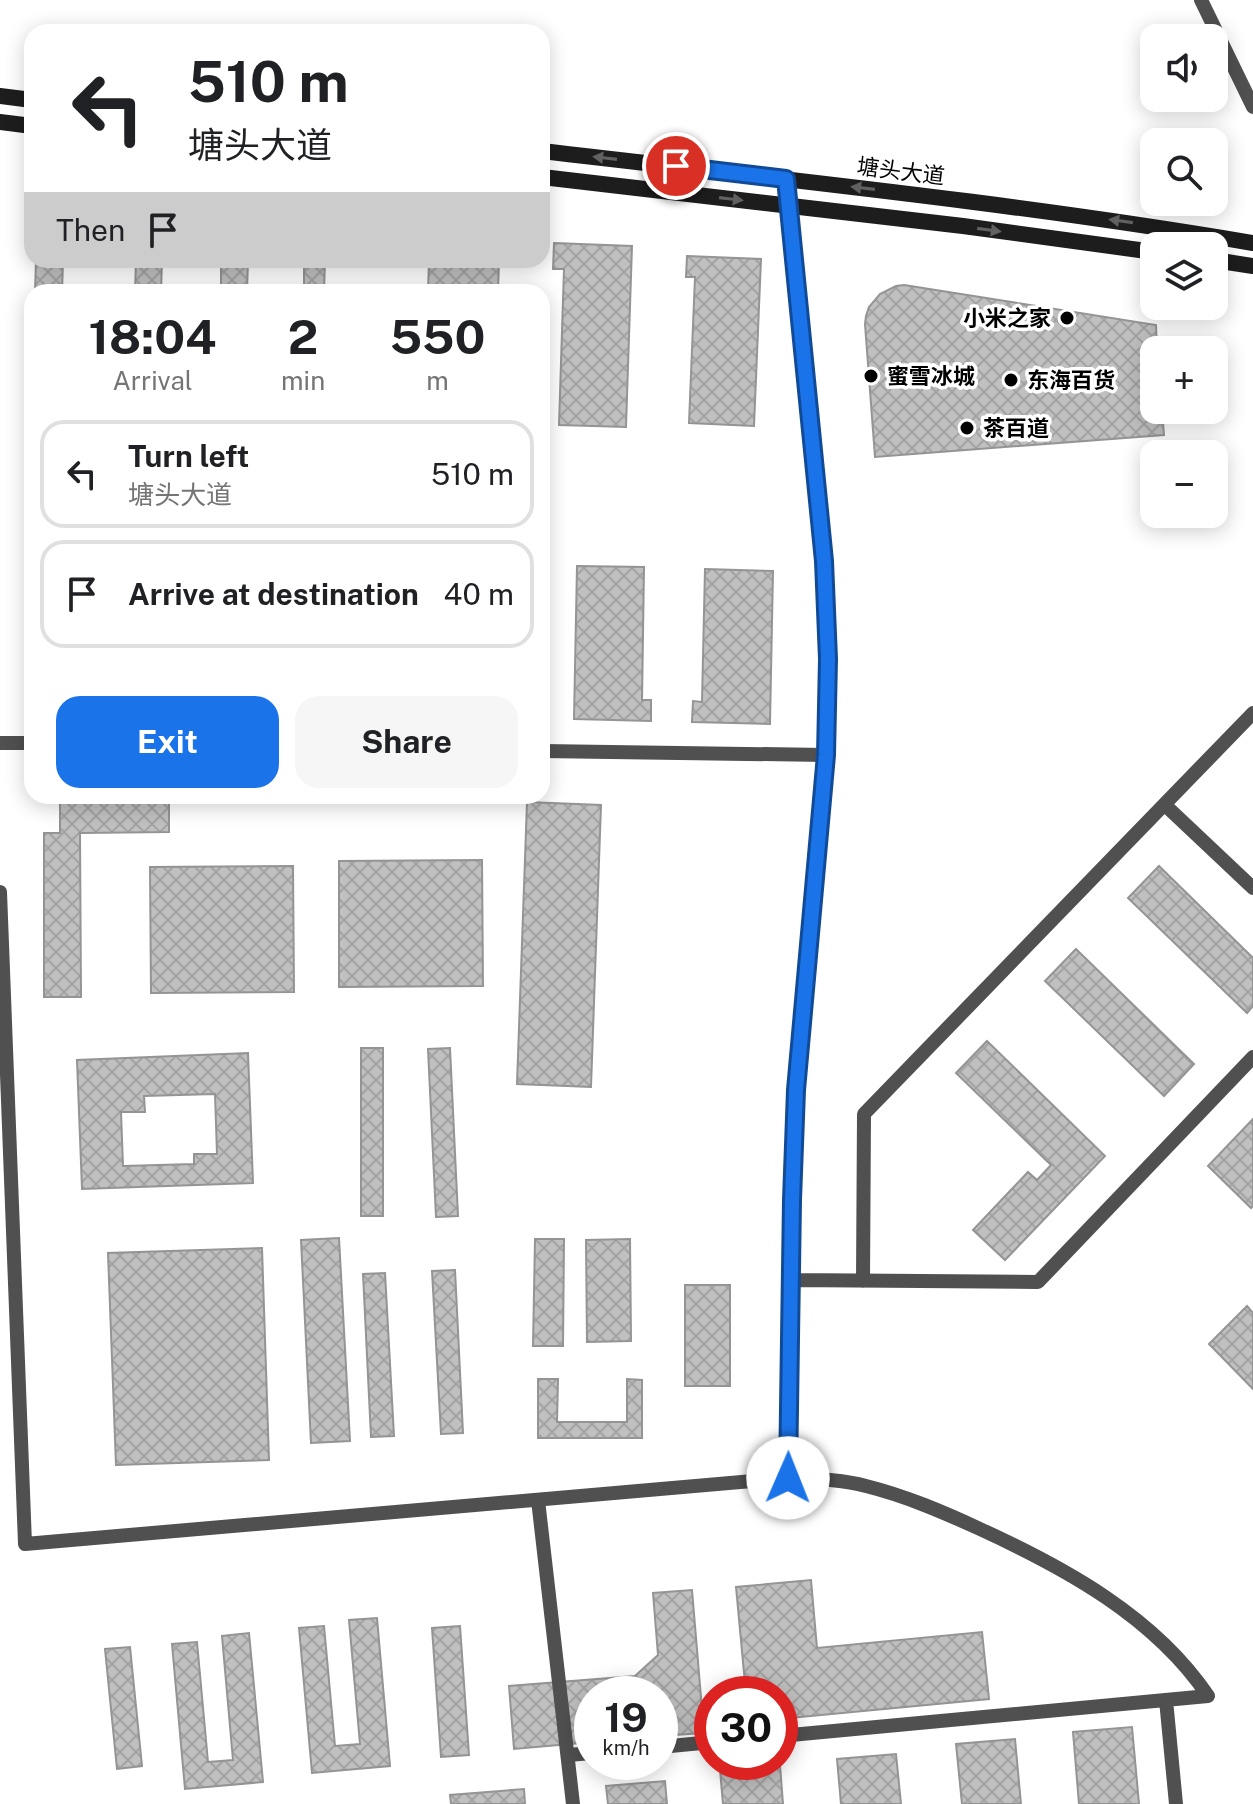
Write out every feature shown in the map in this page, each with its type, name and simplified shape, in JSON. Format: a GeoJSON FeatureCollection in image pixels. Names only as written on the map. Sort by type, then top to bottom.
{"type":"FeatureCollection","features":[{"type":"Feature","properties":{"kind":"main road"},"geometry":{"type":"LineString","coordinates":[[0,96],[24,99]]}},
{"type":"Feature","properties":{"kind":"main road"},"geometry":{"type":"LineString","coordinates":[[0,122],[24,125]]}},
{"type":"Feature","properties":{"kind":"main road","name":"塘头大道"},"geometry":{"type":"LineString","coordinates":[[550,152],[966,201],[1149,225],[1253,243]]}},
{"type":"Feature","properties":{"kind":"main road"},"geometry":{"type":"LineString","coordinates":[[550,178],[963,226],[1140,250]]}},
{"type":"Feature","properties":{"kind":"main road"},"geometry":{"type":"LineString","coordinates":[[1228,262],[1253,266]]}},
{"type":"Feature","properties":{"kind":"street"},"geometry":{"type":"LineString","coordinates":[[1201,0],[1253,107]]}},
{"type":"Feature","properties":{"kind":"street"},"geometry":{"type":"LineString","coordinates":[[786,179],[824,561],[828,659],[826,755],[796,1090],[788,1478]]}},
{"type":"Feature","properties":{"kind":"street"},"geometry":{"type":"LineString","coordinates":[[863,1281],[864,1114],[1253,713]]}},
{"type":"Feature","properties":{"kind":"street"},"geometry":{"type":"LineString","coordinates":[[0,743],[24,743]]}},
{"type":"Feature","properties":{"kind":"street"},"geometry":{"type":"LineString","coordinates":[[550,751],[826,755]]}},
{"type":"Feature","properties":{"kind":"street"},"geometry":{"type":"LineString","coordinates":[[1165,805],[1253,888]]}},
{"type":"Feature","properties":{"kind":"street"},"geometry":{"type":"LineString","coordinates":[[0,892],[25,1544],[788,1478],[828,1480],[864,1485],[930,1506],[1015,1546],[1098,1591],[1169,1648],[1208,1696],[798,1734]]}},
{"type":"Feature","properties":{"kind":"street"},"geometry":{"type":"LineString","coordinates":[[791,1280],[1038,1282],[1253,1057]]}},
{"type":"Feature","properties":{"kind":"street"},"geometry":{"type":"LineString","coordinates":[[538,1500],[573,1804]]}},
{"type":"Feature","properties":{"kind":"street"},"geometry":{"type":"LineString","coordinates":[[1166,1700],[1176,1804]]}},
{"type":"Feature","properties":{"kind":"street"},"geometry":{"type":"LineString","coordinates":[[568,1755],[574,1754]]}},
{"type":"Feature","properties":{"kind":"building"},"geometry":{"type":"Polygon","coordinates":[[[554,243],[632,246],[626,427],[559,425],[564,269],[553,269],[554,243]]]}},
{"type":"Feature","properties":{"kind":"building"},"geometry":{"type":"Polygon","coordinates":[[[687,256],[761,259],[754,426],[689,423],[695,277],[686,277],[687,256]]]}},
{"type":"Feature","properties":{"kind":"building"},"geometry":{"type":"Polygon","coordinates":[[[36,268],[63,268],[62,284],[35,284],[36,268]]]}},
{"type":"Feature","properties":{"kind":"building"},"geometry":{"type":"Polygon","coordinates":[[[136,268],[162,268],[161,284],[135,284],[136,268]]]}},
{"type":"Feature","properties":{"kind":"building"},"geometry":{"type":"Polygon","coordinates":[[[221,268],[248,268],[247,284],[221,284],[221,268]]]}},
{"type":"Feature","properties":{"kind":"building"},"geometry":{"type":"Polygon","coordinates":[[[304,268],[325,268],[324,284],[304,284],[304,268]]]}},
{"type":"Feature","properties":{"kind":"building"},"geometry":{"type":"Polygon","coordinates":[[[429,268],[499,268],[498,284],[428,284],[429,268]]]}},
{"type":"Feature","properties":{"kind":"building","name":"东海百货"},"geometry":{"type":"Polygon","coordinates":[[[896,286],[1156,325],[1156,336],[1140,336],[1140,424],[1163,424],[1164,435],[875,457],[865,324],[869,307],[880,294],[896,286]]]}},
{"type":"Feature","properties":{"kind":"building"},"geometry":{"type":"Polygon","coordinates":[[[577,566],[644,567],[642,700],[651,700],[651,721],[574,719],[577,566]]]}},
{"type":"Feature","properties":{"kind":"building"},"geometry":{"type":"Polygon","coordinates":[[[705,569],[773,571],[770,724],[692,722],[693,701],[702,702],[705,569]]]}},
{"type":"Feature","properties":{"kind":"building"},"geometry":{"type":"Polygon","coordinates":[[[60,804],[169,804],[169,832],[80,833],[81,997],[44,997],[44,833],[60,833],[60,804]]]}},
{"type":"Feature","properties":{"kind":"building"},"geometry":{"type":"Polygon","coordinates":[[[527,804],[601,805],[591,1087],[517,1084],[527,804]]]}},
{"type":"Feature","properties":{"kind":"building"},"geometry":{"type":"Polygon","coordinates":[[[482,860],[483,986],[339,987],[339,861],[482,860]]]}},
{"type":"Feature","properties":{"kind":"building"},"geometry":{"type":"Polygon","coordinates":[[[293,866],[294,992],[151,993],[150,867],[293,866]]]}},
{"type":"Feature","properties":{"kind":"building"},"geometry":{"type":"Polygon","coordinates":[[[1159,866],[1253,958],[1253,1006],[1247,1013],[1128,898],[1159,866]]]}},
{"type":"Feature","properties":{"kind":"building"},"geometry":{"type":"Polygon","coordinates":[[[1076,949],[1194,1064],[1164,1096],[1045,981],[1076,949]]]}},
{"type":"Feature","properties":{"kind":"building"},"geometry":{"type":"Polygon","coordinates":[[[987,1041],[1105,1156],[1005,1260],[973,1230],[1028,1172],[1037,1180],[1051,1165],[956,1073],[987,1041]]]}},
{"type":"Feature","properties":{"kind":"building"},"geometry":{"type":"Polygon","coordinates":[[[361,1048],[383,1048],[383,1216],[361,1216],[361,1048]]]}},
{"type":"Feature","properties":{"kind":"building"},"geometry":{"type":"Polygon","coordinates":[[[450,1048],[458,1216],[436,1217],[428,1049],[450,1048]]]}},
{"type":"Feature","properties":{"kind":"building"},"geometry":{"type":"Polygon","coordinates":[[[248,1053],[253,1183],[82,1189],[77,1060],[248,1053]],[[215,1094],[144,1096],[145,1112],[121,1112],[123,1166],[194,1164],[194,1154],[217,1154],[215,1094]]]}},
{"type":"Feature","properties":{"kind":"building"},"geometry":{"type":"Polygon","coordinates":[[[1253,1119],[1253,1206],[1251,1208],[1208,1166],[1253,1119]]]}},
{"type":"Feature","properties":{"kind":"building"},"geometry":{"type":"Polygon","coordinates":[[[339,1238],[350,1441],[311,1443],[301,1240],[339,1238]]]}},
{"type":"Feature","properties":{"kind":"building"},"geometry":{"type":"Polygon","coordinates":[[[535,1239],[564,1239],[563,1346],[533,1346],[535,1239]]]}},
{"type":"Feature","properties":{"kind":"building"},"geometry":{"type":"Polygon","coordinates":[[[630,1239],[631,1341],[587,1342],[586,1240],[630,1239]]]}},
{"type":"Feature","properties":{"kind":"building"},"geometry":{"type":"Polygon","coordinates":[[[262,1248],[269,1460],[116,1465],[108,1253],[262,1248]]]}},
{"type":"Feature","properties":{"kind":"building"},"geometry":{"type":"Polygon","coordinates":[[[455,1270],[463,1433],[441,1434],[432,1271],[455,1270]]]}},
{"type":"Feature","properties":{"kind":"building"},"geometry":{"type":"Polygon","coordinates":[[[385,1273],[394,1436],[371,1437],[363,1274],[385,1273]]]}},
{"type":"Feature","properties":{"kind":"building"},"geometry":{"type":"Polygon","coordinates":[[[685,1285],[730,1285],[730,1386],[685,1386],[685,1285]]]}},
{"type":"Feature","properties":{"kind":"building"},"geometry":{"type":"Polygon","coordinates":[[[1247,1306],[1253,1313],[1253,1389],[1209,1344],[1247,1306]]]}},
{"type":"Feature","properties":{"kind":"building"},"geometry":{"type":"Polygon","coordinates":[[[538,1379],[558,1379],[557,1422],[627,1422],[627,1379],[642,1380],[642,1438],[538,1438],[538,1379]]]}},
{"type":"Feature","properties":{"kind":"building"},"geometry":{"type":"Polygon","coordinates":[[[811,1580],[817,1648],[982,1632],[989,1699],[798,1717],[798,1676],[744,1676],[736,1587],[811,1580]]]}},
{"type":"Feature","properties":{"kind":"building"},"geometry":{"type":"Polygon","coordinates":[[[692,1590],[699,1676],[694,1676],[694,1734],[678,1735],[678,1676],[635,1676],[658,1655],[653,1593],[692,1590]]]}},
{"type":"Feature","properties":{"kind":"building"},"geometry":{"type":"Polygon","coordinates":[[[377,1618],[390,1766],[312,1773],[299,1628],[324,1626],[335,1746],[360,1744],[349,1620],[377,1618]]]}},
{"type":"Feature","properties":{"kind":"building"},"geometry":{"type":"Polygon","coordinates":[[[460,1626],[469,1755],[441,1757],[432,1628],[460,1626]]]}},
{"type":"Feature","properties":{"kind":"building"},"geometry":{"type":"Polygon","coordinates":[[[249,1633],[263,1782],[185,1789],[172,1644],[197,1642],[208,1762],[233,1760],[222,1636],[249,1633]]]}},
{"type":"Feature","properties":{"kind":"building"},"geometry":{"type":"Polygon","coordinates":[[[130,1647],[142,1766],[117,1769],[105,1649],[130,1647]]]}},
{"type":"Feature","properties":{"kind":"building"},"geometry":{"type":"Polygon","coordinates":[[[574,1681],[574,1744],[514,1749],[509,1686],[574,1681]]]}},
{"type":"Feature","properties":{"kind":"building"},"geometry":{"type":"Polygon","coordinates":[[[1132,1727],[1139,1804],[1079,1804],[1073,1732],[1132,1727]]]}},
{"type":"Feature","properties":{"kind":"building"},"geometry":{"type":"Polygon","coordinates":[[[1015,1739],[1021,1804],[962,1804],[956,1744],[1015,1739]]]}},
{"type":"Feature","properties":{"kind":"building"},"geometry":{"type":"Polygon","coordinates":[[[896,1754],[901,1804],[841,1804],[837,1759],[896,1754]]]}},
{"type":"Feature","properties":{"kind":"building"},"geometry":{"type":"Polygon","coordinates":[[[721,1780],[781,1780],[783,1804],[723,1804],[721,1780]]]}},
{"type":"Feature","properties":{"kind":"building"},"geometry":{"type":"Polygon","coordinates":[[[665,1781],[667,1804],[608,1804],[606,1786],[665,1781]]]}},
{"type":"Feature","properties":{"kind":"building"},"geometry":{"type":"Polygon","coordinates":[[[524,1789],[525,1804],[451,1804],[450,1795],[524,1789]]]}},
{"type":"Feature","properties":{"kind":"place","name":"小米之家"},"geometry":{"type":"Point","coordinates":[1067,318]}},
{"type":"Feature","properties":{"kind":"place","name":"蜜雪冰城"},"geometry":{"type":"Point","coordinates":[871,376]}},
{"type":"Feature","properties":{"kind":"place","name":"东海百货"},"geometry":{"type":"Point","coordinates":[1011,380]}},
{"type":"Feature","properties":{"kind":"place","name":"茶百道"},"geometry":{"type":"Point","coordinates":[967,428]}},
{"type":"Feature","properties":{"kind":"route"},"geometry":{"type":"LineString","coordinates":[[676,166],[786,179],[824,561],[828,659],[826,755],[796,1090],[788,1478]]}}]}
